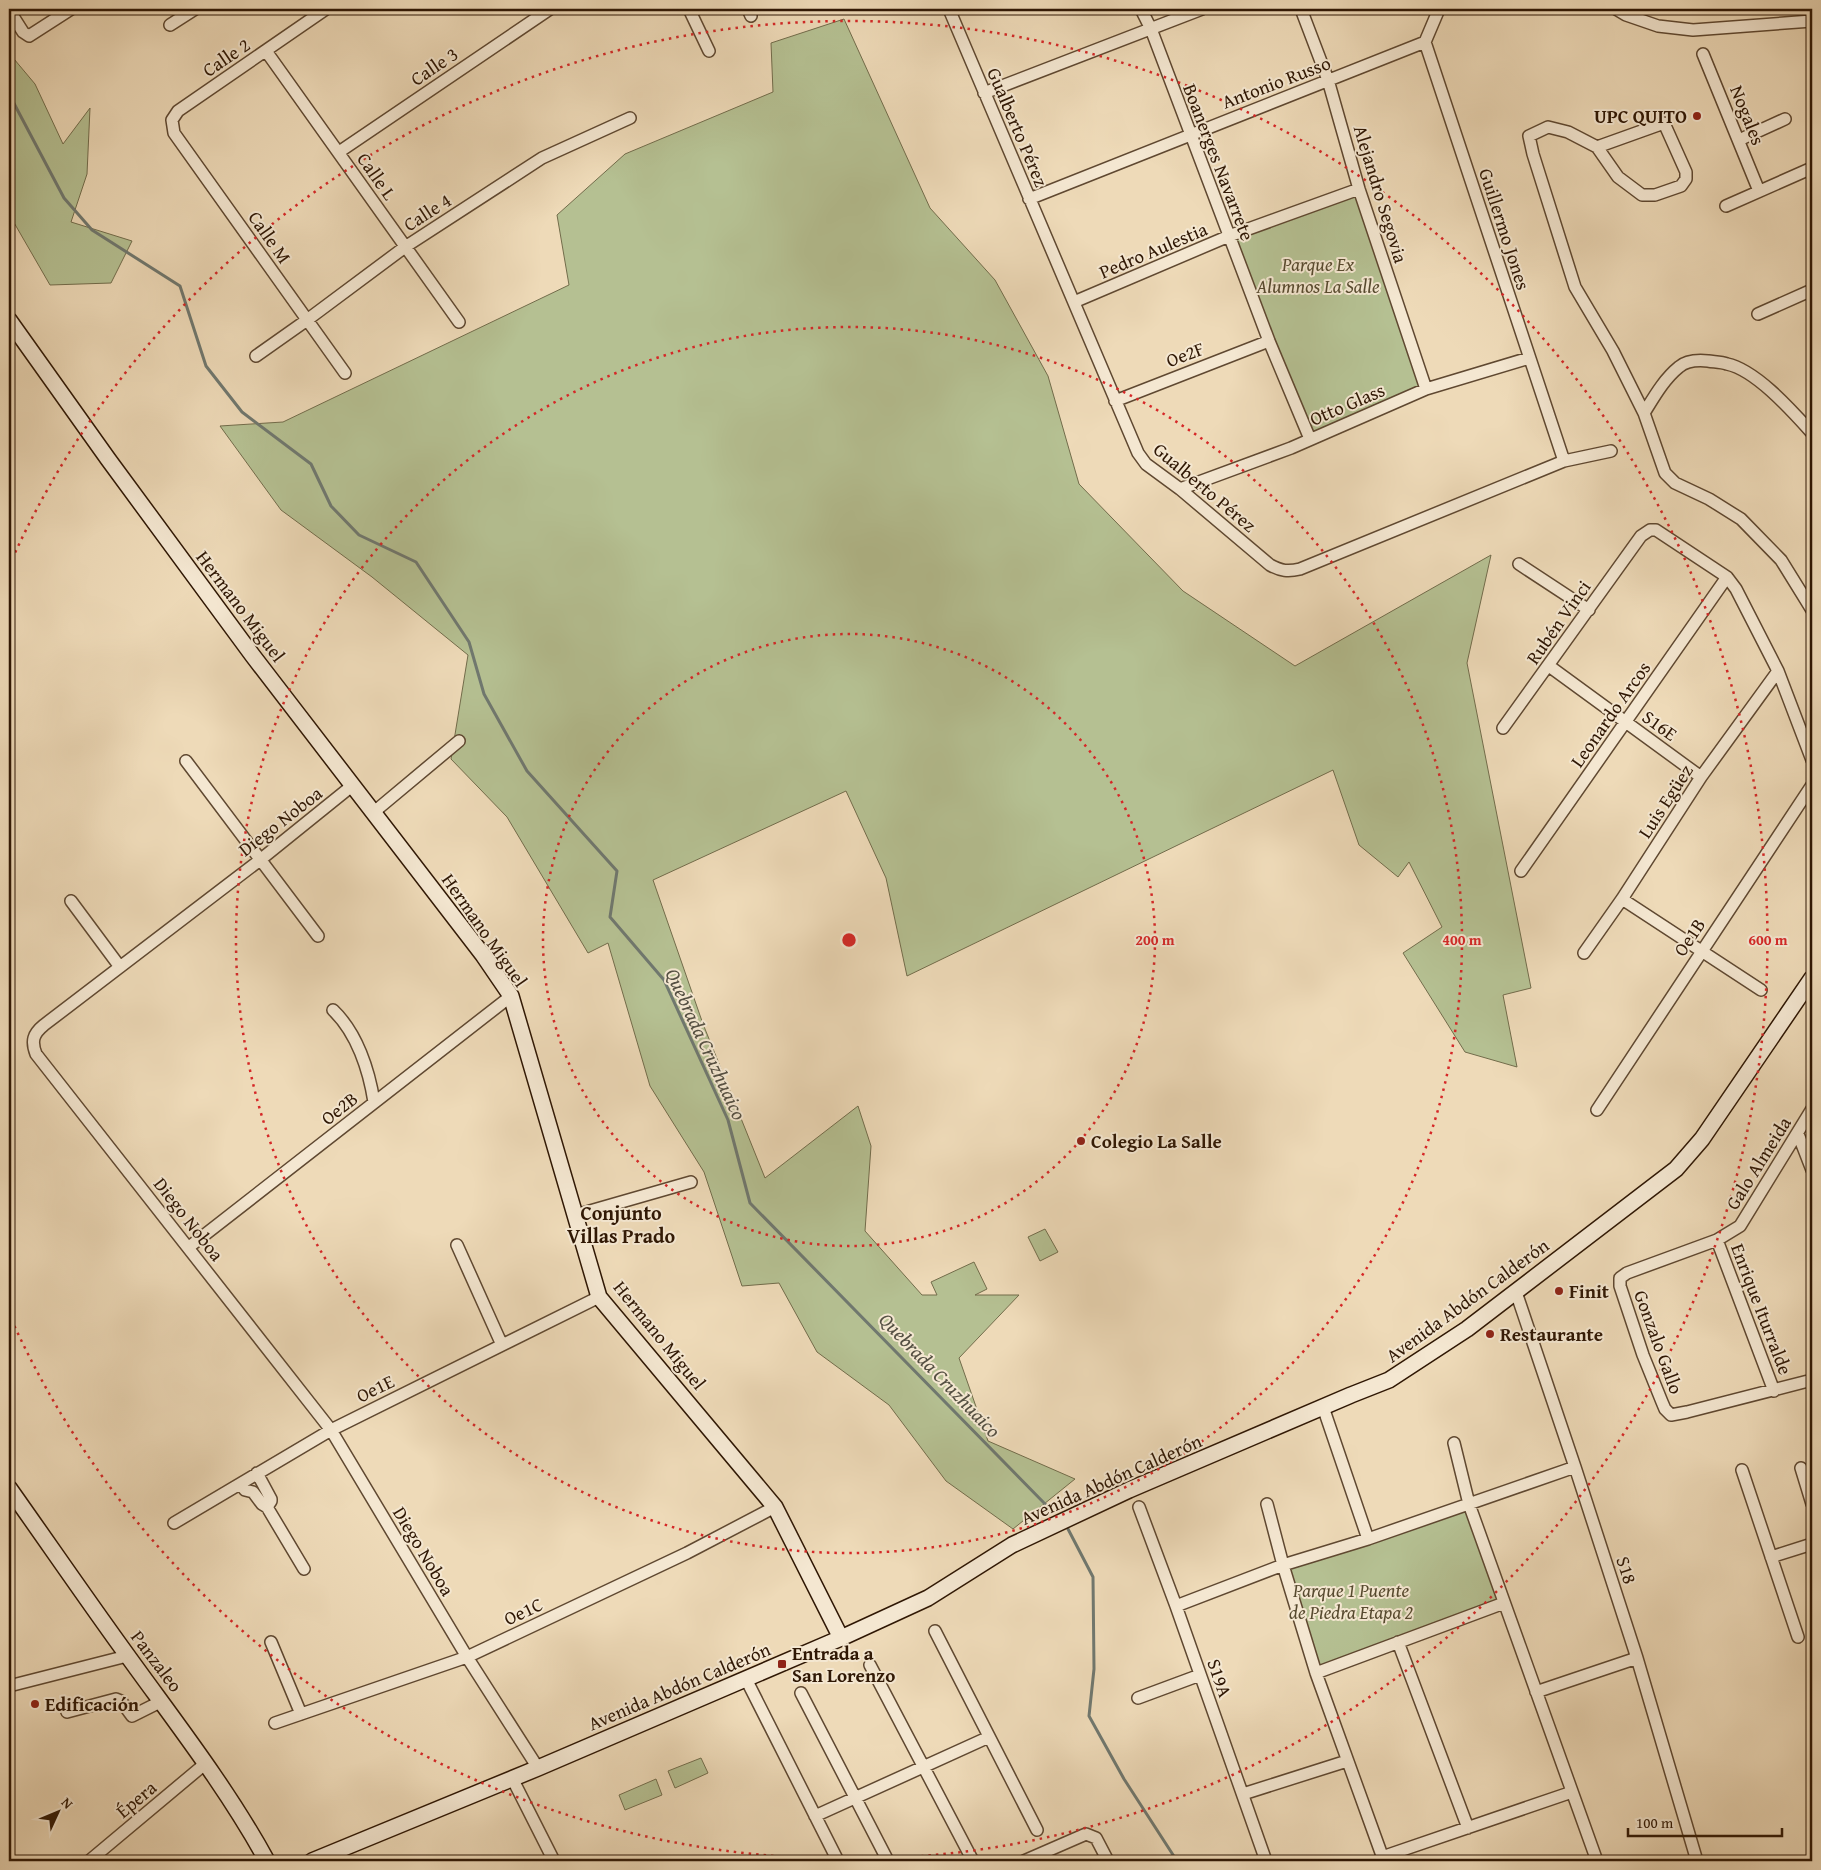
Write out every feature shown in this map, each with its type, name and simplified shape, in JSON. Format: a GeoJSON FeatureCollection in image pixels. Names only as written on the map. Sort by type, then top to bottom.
{"type":"FeatureCollection","features":[{"type":"Feature","properties":{"kind":"street"},"geometry":{"type":"LineString","coordinates":[[9,10],[23,32],[29,36],[71,9]]}},
{"type":"Feature","properties":{"kind":"street"},"geometry":{"type":"LineString","coordinates":[[170,25],[195,9]]}},
{"type":"Feature","properties":{"kind":"street","name":"Calle 2"},"geometry":{"type":"LineString","coordinates":[[172,120],[178,110],[326,9]]}},
{"type":"Feature","properties":{"kind":"street","name":"Calle 3"},"geometry":{"type":"LineString","coordinates":[[339,152],[550,9]]}},
{"type":"Feature","properties":{"kind":"street"},"geometry":{"type":"LineString","coordinates":[[688,9],[710,51]]}},
{"type":"Feature","properties":{"kind":"street","name":"Gualberto Pérez"},"geometry":{"type":"LineString","coordinates":[[949,9],[1138,454],[1146,464],[1180,488],[1270,565],[1290,572],[1300,569],[1564,460],[1612,451]]}},
{"type":"Feature","properties":{"kind":"street","name":"Boanerges Navarrete"},"geometry":{"type":"LineString","coordinates":[[1141,9],[1151,29],[1269,341],[1310,439]]}},
{"type":"Feature","properties":{"kind":"street"},"geometry":{"type":"LineString","coordinates":[[984,93],[1202,9]]}},
{"type":"Feature","properties":{"kind":"street","name":"Alejandro Segovia"},"geometry":{"type":"LineString","coordinates":[[1301,9],[1328,80],[1359,189],[1426,389]]}},
{"type":"Feature","properties":{"kind":"street"},"geometry":{"type":"LineString","coordinates":[[1425,42],[1439,9]]}},
{"type":"Feature","properties":{"kind":"street"},"geometry":{"type":"LineString","coordinates":[[1616,9],[1658,26],[1693,30],[1812,21]]}},
{"type":"Feature","properties":{"kind":"street","name":"Antonio Russo"},"geometry":{"type":"LineString","coordinates":[[1029,199],[1425,42]]}},
{"type":"Feature","properties":{"kind":"street","name":"Guillermo Jones"},"geometry":{"type":"LineString","coordinates":[[1425,42],[1564,460]]}},
{"type":"Feature","properties":{"kind":"street","name":"Calle L"},"geometry":{"type":"LineString","coordinates":[[266,51],[459,322]]}},
{"type":"Feature","properties":{"kind":"street","name":"Nogales"},"geometry":{"type":"LineString","coordinates":[[1703,54],[1759,191]]}},
{"type":"Feature","properties":{"kind":"street","name":"Calle 4"},"geometry":{"type":"LineString","coordinates":[[256,356],[405,247],[542,158],[630,118]]}},
{"type":"Feature","properties":{"kind":"street"},"geometry":{"type":"LineString","coordinates":[[1739,140],[1785,119]]}},
{"type":"Feature","properties":{"kind":"street","name":"Calle M"},"geometry":{"type":"LineString","coordinates":[[172,120],[174,133],[345,373]]}},
{"type":"Feature","properties":{"kind":"street"},"geometry":{"type":"LineString","coordinates":[[1597,147],[1664,123],[1686,172],[1686,179],[1681,186],[1655,196],[1642,195],[1618,177],[1597,147],[1568,132],[1548,127],[1529,136],[1575,287],[1614,351],[1644,413],[1665,474],[1670,480],[1709,499],[1741,519],[1782,560],[1812,608]]}},
{"type":"Feature","properties":{"kind":"street"},"geometry":{"type":"LineString","coordinates":[[1726,206],[1812,168]]}},
{"type":"Feature","properties":{"kind":"street","name":"Pedro Aulestia"},"geometry":{"type":"LineString","coordinates":[[1074,302],[1229,236],[1359,189]]}},
{"type":"Feature","properties":{"kind":"street"},"geometry":{"type":"LineString","coordinates":[[1758,314],[1812,290]]}},
{"type":"Feature","properties":{"kind":"street","name":"Hermano Miguel"},"geometry":{"type":"LineString","coordinates":[[9,320],[253,656],[374,812],[511,996],[599,1297],[775,1507],[841,1638]]}},
{"type":"Feature","properties":{"kind":"street","name":"Oe2F"},"geometry":{"type":"LineString","coordinates":[[1115,400],[1269,341]]}},
{"type":"Feature","properties":{"kind":"street","name":"Otto Glass"},"geometry":{"type":"LineString","coordinates":[[1180,488],[1291,448],[1426,389],[1529,358]]}},
{"type":"Feature","properties":{"kind":"street"},"geometry":{"type":"LineString","coordinates":[[1644,413],[1661,387],[1679,366],[1691,361],[1703,361],[1728,364],[1747,372],[1785,404],[1812,433]]}},
{"type":"Feature","properties":{"kind":"street","name":"Rubén Vinci"},"geometry":{"type":"LineString","coordinates":[[1503,728],[1641,536],[1650,530],[1661,532],[1727,577]]}},
{"type":"Feature","properties":{"kind":"street"},"geometry":{"type":"LineString","coordinates":[[1519,564],[1588,610]]}},
{"type":"Feature","properties":{"kind":"street"},"geometry":{"type":"LineString","coordinates":[[1727,577],[1746,607],[1778,671],[1812,760]]}},
{"type":"Feature","properties":{"kind":"street","name":"Leonardo Arcos"},"geometry":{"type":"LineString","coordinates":[[1521,871],[1727,577]]}},
{"type":"Feature","properties":{"kind":"street","name":"S16E"},"geometry":{"type":"LineString","coordinates":[[1549,666],[1702,777]]}},
{"type":"Feature","properties":{"kind":"street","name":"Luis Egüez"},"geometry":{"type":"LineString","coordinates":[[1584,953],[1702,777],[1778,671]]}},
{"type":"Feature","properties":{"kind":"street"},"geometry":{"type":"LineString","coordinates":[[374,812],[459,740]]}},
{"type":"Feature","properties":{"kind":"street"},"geometry":{"type":"LineString","coordinates":[[186,762],[318,936]]}},
{"type":"Feature","properties":{"kind":"street","name":"Diego Noboa"},"geometry":{"type":"LineString","coordinates":[[353,785],[260,860],[38,1030],[34,1036],[33,1045],[36,1054],[331,1430],[467,1657],[538,1768]]}},
{"type":"Feature","properties":{"kind":"street","name":"Oe1B"},"geometry":{"type":"LineString","coordinates":[[1597,1110],[1812,785]]}},
{"type":"Feature","properties":{"kind":"street"},"geometry":{"type":"LineString","coordinates":[[1622,899],[1761,990]]}},
{"type":"Feature","properties":{"kind":"street"},"geometry":{"type":"LineString","coordinates":[[71,901],[120,967]]}},
{"type":"Feature","properties":{"kind":"street","name":"Avenida Abdón Calderón"},"geometry":{"type":"LineString","coordinates":[[312,1861],[538,1768],[841,1638],[928,1598],[1012,1545],[1130,1490],[1389,1380],[1438,1350],[1676,1169],[1690,1154],[1812,978]]}},
{"type":"Feature","properties":{"kind":"street","name":"Oe2B"},"geometry":{"type":"LineString","coordinates":[[189,1247],[511,996]]}},
{"type":"Feature","properties":{"kind":"street"},"geometry":{"type":"LineString","coordinates":[[333,1010],[343,1020],[354,1038],[374,1102]]}},
{"type":"Feature","properties":{"kind":"street","name":"Galo Almeida"},"geometry":{"type":"LineString","coordinates":[[1620,1278],[1627,1273],[1717,1240],[1740,1226],[1812,1109]]}},
{"type":"Feature","properties":{"kind":"street"},"geometry":{"type":"LineString","coordinates":[[1798,1134],[1812,1170]]}},
{"type":"Feature","properties":{"kind":"street"},"geometry":{"type":"LineString","coordinates":[[576,1215],[691,1182]]}},
{"type":"Feature","properties":{"kind":"street","name":"Enrique Iturralde"},"geometry":{"type":"LineString","coordinates":[[1717,1240],[1774,1391]]}},
{"type":"Feature","properties":{"kind":"street"},"geometry":{"type":"LineString","coordinates":[[457,1245],[502,1345]]}},
{"type":"Feature","properties":{"kind":"street","name":"Gonzalo Gallo"},"geometry":{"type":"LineString","coordinates":[[1620,1278],[1622,1291],[1643,1354],[1665,1410],[1671,1415],[1774,1391]]}},
{"type":"Feature","properties":{"kind":"street","name":"S18"},"geometry":{"type":"LineString","coordinates":[[1516,1292],[1576,1467],[1637,1658],[1697,1861]]}},
{"type":"Feature","properties":{"kind":"street","name":"Oe1E"},"geometry":{"type":"LineString","coordinates":[[174,1523],[331,1430],[599,1297]]}},
{"type":"Feature","properties":{"kind":"street"},"geometry":{"type":"LineString","coordinates":[[1774,1391],[1812,1380]]}},
{"type":"Feature","properties":{"kind":"street"},"geometry":{"type":"LineString","coordinates":[[1324,1407],[1368,1540]]}},
{"type":"Feature","properties":{"kind":"street"},"geometry":{"type":"LineString","coordinates":[[1454,1443],[1469,1504],[1597,1861]]}},
{"type":"Feature","properties":{"kind":"street"},"geometry":{"type":"LineString","coordinates":[[1176,1606],[1283,1565],[1368,1540],[1576,1467]]}},
{"type":"Feature","properties":{"kind":"street"},"geometry":{"type":"LineString","coordinates":[[1801,1468],[1812,1504]]}},
{"type":"Feature","properties":{"kind":"street"},"geometry":{"type":"LineString","coordinates":[[1742,1470],[1798,1637]]}},
{"type":"Feature","properties":{"kind":"street"},"geometry":{"type":"LineString","coordinates":[[257,1473],[272,1501],[267,1507]]}},
{"type":"Feature","properties":{"kind":"street"},"geometry":{"type":"LineString","coordinates":[[240,1484],[245,1490],[253,1492],[262,1504],[267,1507],[304,1569]]}},
{"type":"Feature","properties":{"kind":"street","name":"Panzaleo"},"geometry":{"type":"LineString","coordinates":[[9,1488],[127,1656],[206,1763],[246,1824],[267,1861]]}},
{"type":"Feature","properties":{"kind":"street"},"geometry":{"type":"LineString","coordinates":[[1267,1504],[1283,1565],[1316,1673],[1383,1859],[1572,1792]]}},
{"type":"Feature","properties":{"kind":"street","name":"Oe1C"},"geometry":{"type":"LineString","coordinates":[[275,1723],[467,1657],[687,1553],[775,1507]]}},
{"type":"Feature","properties":{"kind":"street","name":"S19A"},"geometry":{"type":"LineString","coordinates":[[1139,1507],[1266,1861]]}},
{"type":"Feature","properties":{"kind":"street"},"geometry":{"type":"LineString","coordinates":[[1771,1558],[1812,1544]]}},
{"type":"Feature","properties":{"kind":"street"},"geometry":{"type":"LineString","coordinates":[[1316,1673],[1504,1603]]}},
{"type":"Feature","properties":{"kind":"street"},"geometry":{"type":"LineString","coordinates":[[935,1631],[1037,1830]]}},
{"type":"Feature","properties":{"kind":"street"},"geometry":{"type":"LineString","coordinates":[[271,1642],[301,1714]]}},
{"type":"Feature","properties":{"kind":"street"},"geometry":{"type":"LineString","coordinates":[[1398,1642],[1468,1828]]}},
{"type":"Feature","properties":{"kind":"street"},"geometry":{"type":"LineString","coordinates":[[9,1686],[127,1656]]}},
{"type":"Feature","properties":{"kind":"street"},"geometry":{"type":"LineString","coordinates":[[1536,1692],[1637,1658]]}},
{"type":"Feature","properties":{"kind":"street"},"geometry":{"type":"LineString","coordinates":[[870,1665],[973,1861]]}},
{"type":"Feature","properties":{"kind":"street"},"geometry":{"type":"LineString","coordinates":[[1138,1698],[1200,1675]]}},
{"type":"Feature","properties":{"kind":"street"},"geometry":{"type":"LineString","coordinates":[[746,1680],[838,1861]]}},
{"type":"Feature","properties":{"kind":"street"},"geometry":{"type":"LineString","coordinates":[[801,1693],[888,1861]]}},
{"type":"Feature","properties":{"kind":"street"},"geometry":{"type":"LineString","coordinates":[[67,1712],[116,1699],[120,1701],[132,1716],[162,1701]]}},
{"type":"Feature","properties":{"kind":"street"},"geometry":{"type":"LineString","coordinates":[[815,1816],[989,1737]]}},
{"type":"Feature","properties":{"kind":"street"},"geometry":{"type":"LineString","coordinates":[[1243,1794],[1347,1761]]}},
{"type":"Feature","properties":{"kind":"street","name":"Épera"},"geometry":{"type":"LineString","coordinates":[[88,1861],[206,1763]]}},
{"type":"Feature","properties":{"kind":"street"},"geometry":{"type":"LineString","coordinates":[[512,1778],[554,1861]]}},
{"type":"Feature","properties":{"kind":"street"},"geometry":{"type":"LineString","coordinates":[[1024,1861],[1086,1834],[1096,1838],[1108,1861]]}},
{"type":"Feature","properties":{"kind":"green space"},"geometry":{"type":"Polygon","coordinates":[[[844,19],[930,208],[995,280],[1048,376],[1079,484],[1183,591],[1295,666],[1491,555],[1467,663],[1531,988],[1503,995],[1517,1067],[1465,1052],[1403,953],[1442,927],[1409,862],[1398,877],[1359,845],[1333,770],[907,976],[886,878],[846,791],[653,880],[703,1024],[765,1178],[858,1106],[871,1146],[865,1231],[922,1295],[937,1295],[931,1282],[974,1262],[987,1289],[975,1295],[1019,1295],[959,1358],[988,1441],[1075,1479],[1013,1529],[946,1481],[889,1405],[817,1352],[779,1283],[742,1286],[704,1172],[650,1086],[608,943],[588,953],[507,817],[451,759],[468,655],[372,577],[281,510],[220,426],[283,422],[569,285],[557,215],[625,154],[773,92],[771,43],[844,19]]]}},
{"type":"Feature","properties":{"kind":"green space"},"geometry":{"type":"Polygon","coordinates":[[[9,53],[35,84],[63,144],[90,108],[87,174],[71,222],[132,241],[111,283],[50,285],[9,214],[9,139],[11,137],[9,132],[9,53]]]}},
{"type":"Feature","properties":{"kind":"green space","name":"Parque Ex Alumnos La Salle"},"geometry":{"type":"Polygon","coordinates":[[[1359,189],[1426,389],[1313,433],[1229,236],[1359,189]]]}},
{"type":"Feature","properties":{"kind":"green space"},"geometry":{"type":"Polygon","coordinates":[[[1045,1229],[1058,1252],[1040,1261],[1028,1237],[1045,1229]]]}},
{"type":"Feature","properties":{"kind":"green space","name":"Parque 1 Puente de Piedra Etapa 2"},"geometry":{"type":"Polygon","coordinates":[[[1469,1504],[1504,1603],[1316,1673],[1283,1565],[1469,1504]]]}},
{"type":"Feature","properties":{"kind":"green space"},"geometry":{"type":"Polygon","coordinates":[[[701,1758],[708,1773],[675,1788],[668,1771],[701,1758]]]}},
{"type":"Feature","properties":{"kind":"green space"},"geometry":{"type":"Polygon","coordinates":[[[656,1779],[662,1795],[625,1810],[619,1795],[656,1779]]]}},
{"type":"Feature","properties":{"kind":"waterway","name":"Quebrada Cruzhuaico"},"geometry":{"type":"LineString","coordinates":[[9,94],[64,198],[92,230],[180,286],[206,366],[242,412],[311,464],[331,506],[359,535],[416,562],[469,642],[484,694],[527,771],[617,871],[610,917],[664,980],[728,1120],[750,1203],[1049,1508]]}},
{"type":"Feature","properties":{"kind":"waterway","name":"Quebrada Cruzhuaico"},"geometry":{"type":"LineString","coordinates":[[1068,1529],[1093,1577],[1094,1669],[1089,1716],[1124,1779],[1177,1861]]}},
{"type":"Feature","properties":{"kind":"place","name":"UPC QUITO"},"geometry":{"type":"Point","coordinates":[1697,116]}},
{"type":"Feature","properties":{"kind":"place","name":"Colegio La Salle"},"geometry":{"type":"Point","coordinates":[1081,1141]}},
{"type":"Feature","properties":{"kind":"place","name":"Finit"},"geometry":{"type":"Point","coordinates":[1559,1291]}},
{"type":"Feature","properties":{"kind":"place","name":"Restaurante"},"geometry":{"type":"Point","coordinates":[1490,1334]}},
{"type":"Feature","properties":{"kind":"place","name":"Entrada a San Lorenzo"},"geometry":{"type":"Point","coordinates":[782,1664]}},
{"type":"Feature","properties":{"kind":"place","name":"Edificación"},"geometry":{"type":"Point","coordinates":[35,1704]}},
{"type":"Feature","properties":{"kind":"district","name":"Conjunto Villas Prado"},"geometry":{"type":"Point","coordinates":[621,1224]}}]}
